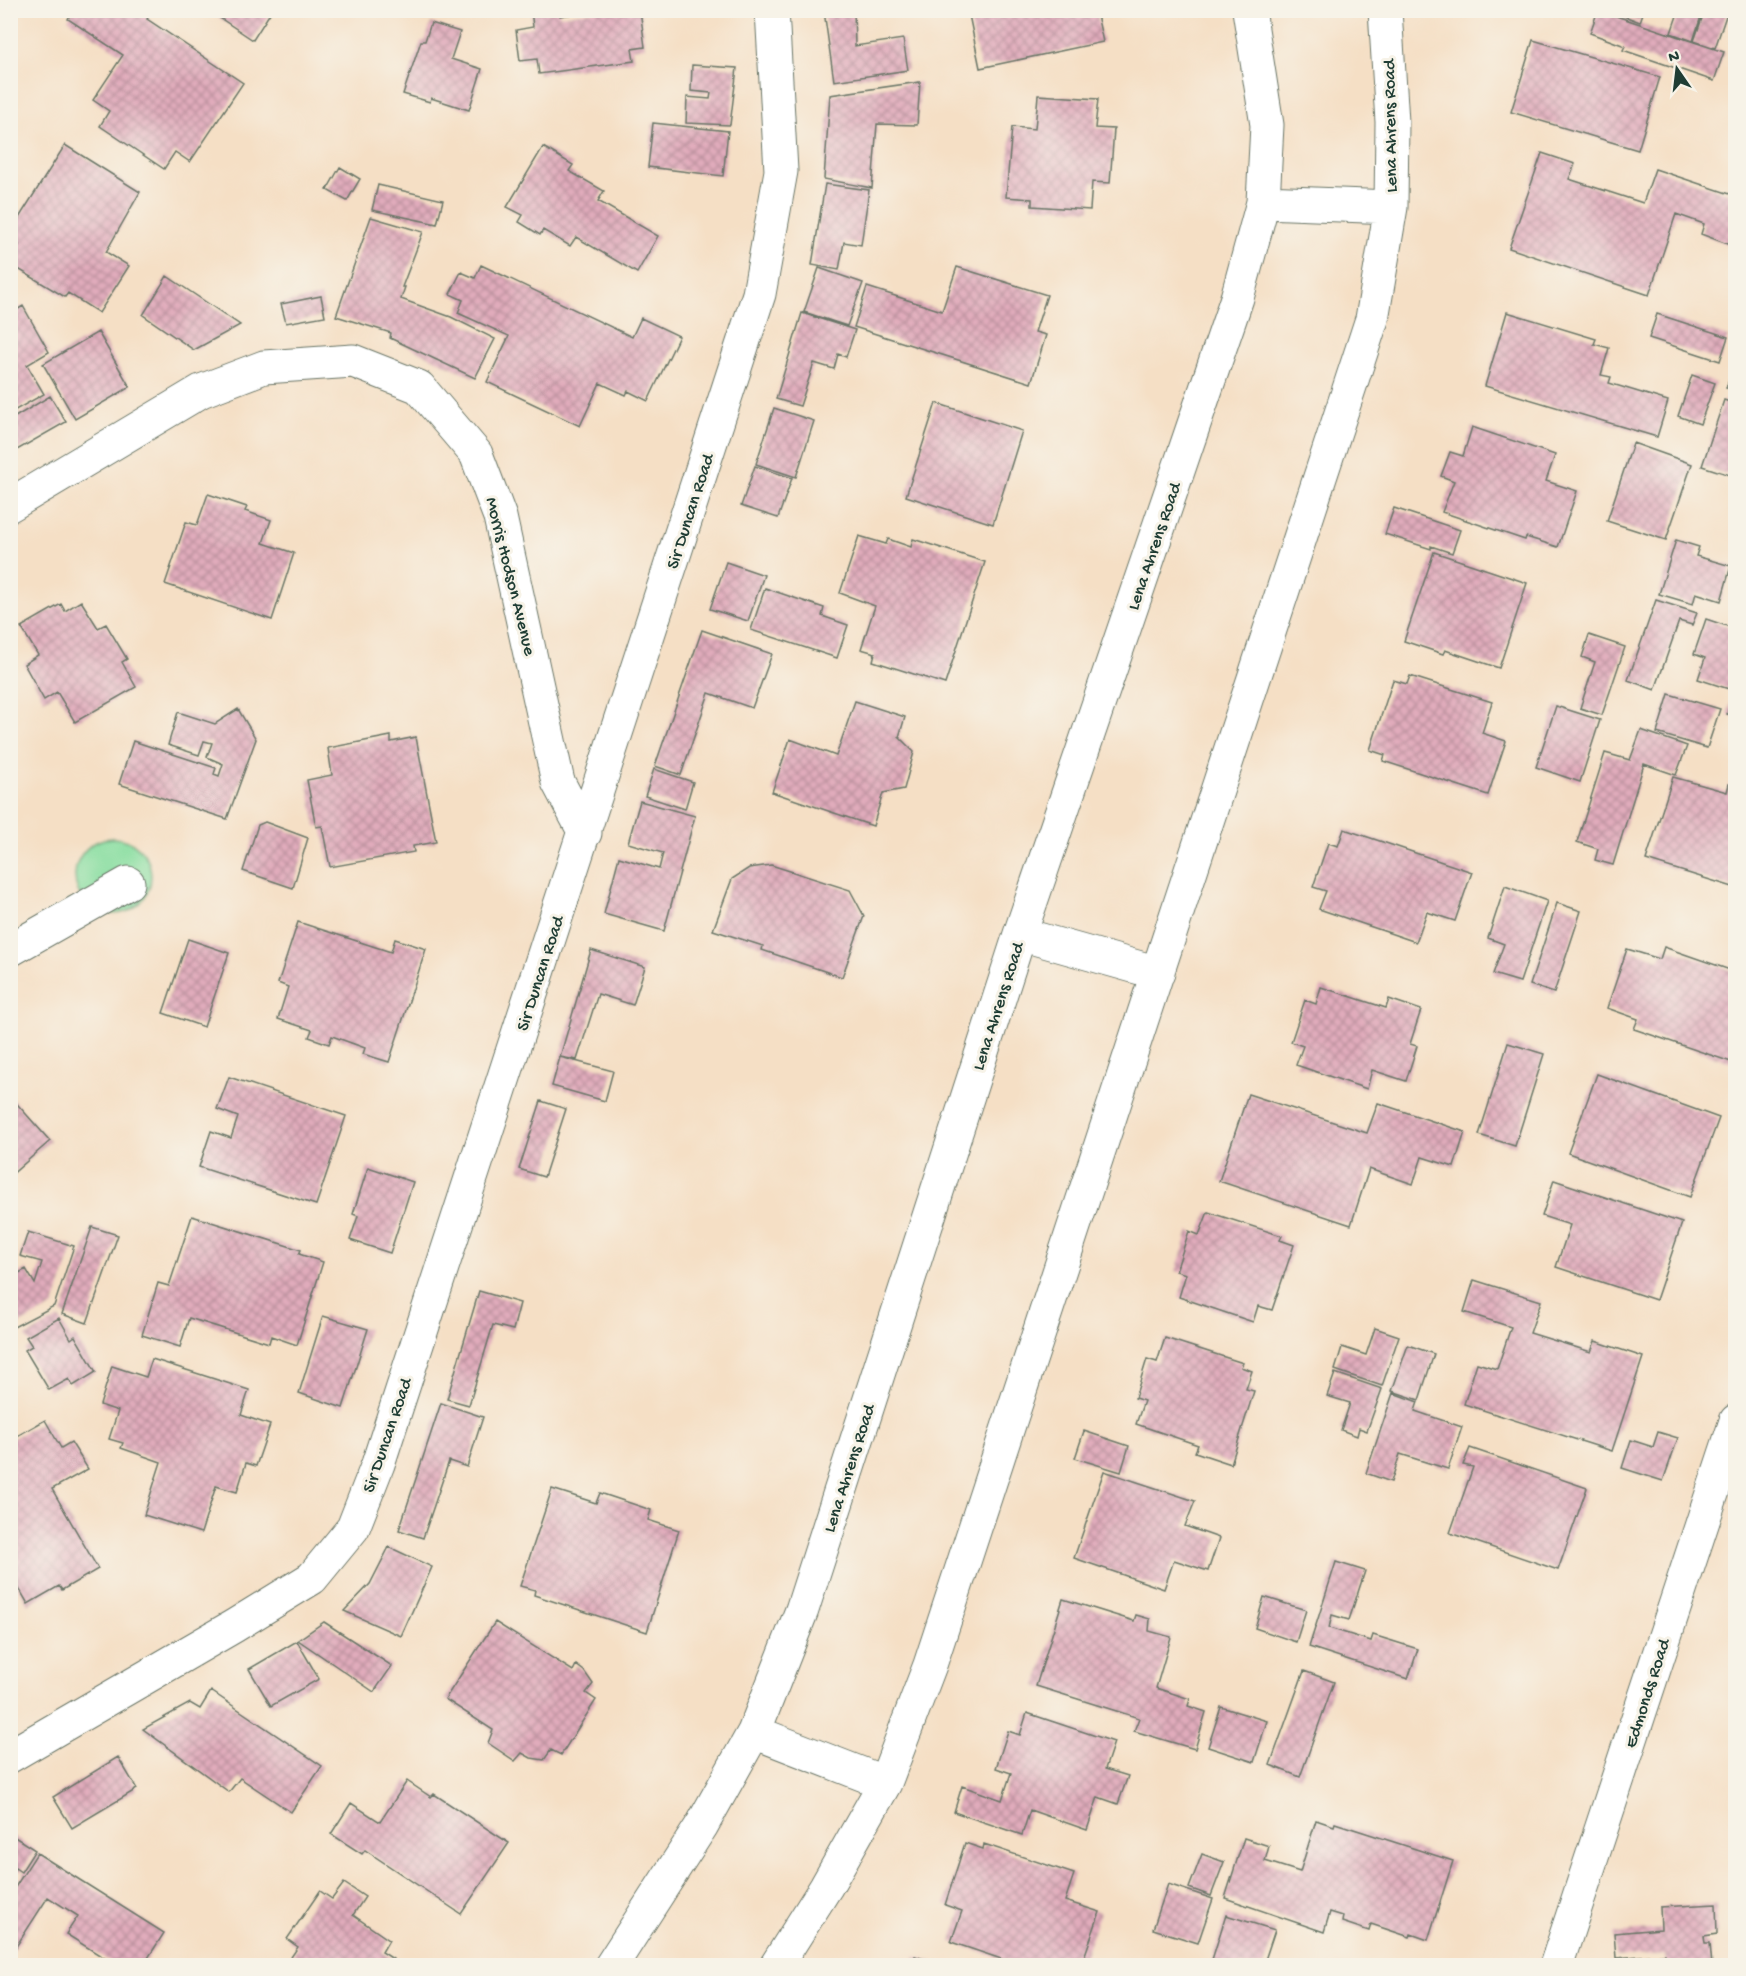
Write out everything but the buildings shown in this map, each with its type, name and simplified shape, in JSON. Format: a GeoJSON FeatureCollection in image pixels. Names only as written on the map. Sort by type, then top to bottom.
{"type":"FeatureCollection","features":[{"type":"Feature","properties":{"kind":"main road","name":"Sir Duncan Road"},"geometry":{"type":"LineString","coordinates":[[10,1756],[312,1578],[353,1528],[378,1464],[759,294],[781,171],[772,10]]}},
{"type":"Feature","properties":{"kind":"main road","name":"Lena Ahrens Road"},"geometry":{"type":"LineString","coordinates":[[611,1965],[702,1825],[754,1732],[802,1610],[1020,934],[1237,298],[1263,202],[1267,126],[1249,10]]}},
{"type":"Feature","properties":{"kind":"main road","name":"Lena Ahrens Road"},"geometry":{"type":"LineString","coordinates":[[776,1965],[826,1887],[885,1784],[930,1665],[1372,319],[1391,207],[1392,122],[1385,10]]}},
{"type":"Feature","properties":{"kind":"main road"},"geometry":{"type":"LineString","coordinates":[[1263,202],[1391,207]]}},
{"type":"Feature","properties":{"kind":"main road","name":"Morris Hodson Avenue"},"geometry":{"type":"LineString","coordinates":[[10,505],[201,391],[264,367],[353,361],[419,387],[476,454],[500,517],[558,782],[585,833]]}},
{"type":"Feature","properties":{"kind":"main road"},"geometry":{"type":"LineString","coordinates":[[10,950],[128,883]]}},
{"type":"Feature","properties":{"kind":"main road"},"geometry":{"type":"LineString","coordinates":[[1020,934],[1158,973]]}},
{"type":"Feature","properties":{"kind":"main road","name":"Edmonds Road"},"geometry":{"type":"LineString","coordinates":[[1556,1965],[1736,1421]]}},
{"type":"Feature","properties":{"kind":"main road"},"geometry":{"type":"LineString","coordinates":[[754,1732],[885,1784]]}},
{"type":"Feature","properties":{"kind":"green space"},"geometry":{"type":"Polygon","coordinates":[[[113,838],[127,841],[140,849],[148,862],[151,876],[148,890],[140,903],[127,911],[113,914],[99,911],[86,903],[78,890],[75,876],[78,862],[86,849],[99,841],[113,838]]]}}]}
